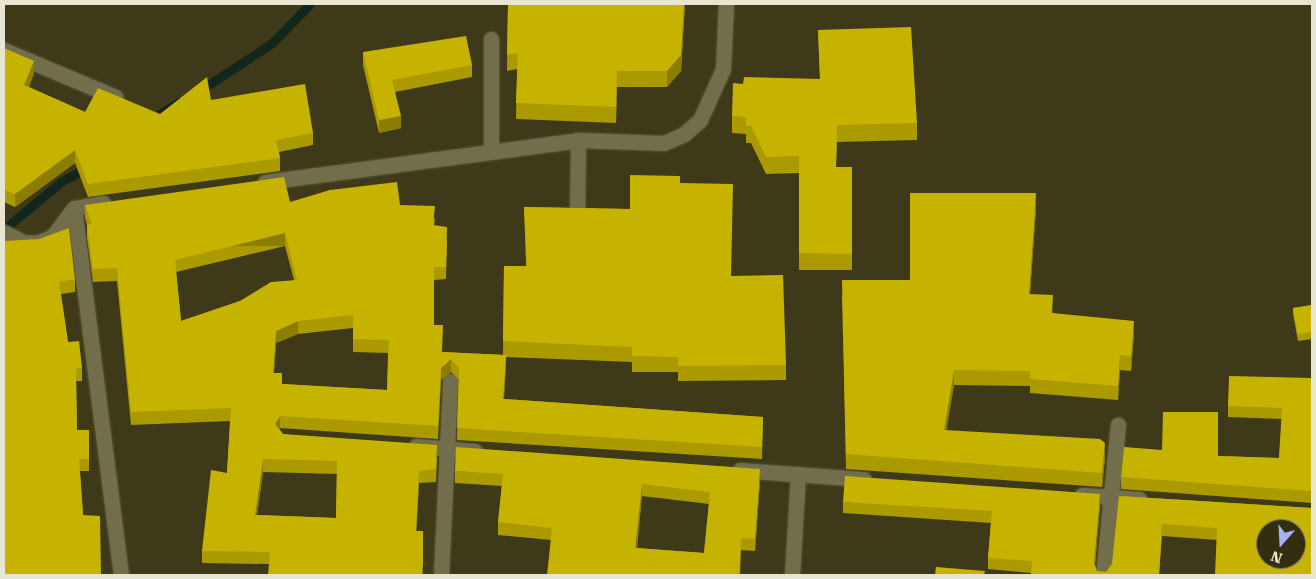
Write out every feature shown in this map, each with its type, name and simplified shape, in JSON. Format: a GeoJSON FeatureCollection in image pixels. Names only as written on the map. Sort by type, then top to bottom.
{"type":"FeatureCollection","features":[{"type":"Feature","properties":{"kind":"street"},"geometry":{"type":"LineString","coordinates":[[248,184],[578,140],[664,143],[695,125],[723,69],[726,4]]}},
{"type":"Feature","properties":{"kind":"street"},"geometry":{"type":"LineString","coordinates":[[491,39],[491,151]]}},
{"type":"Feature","properties":{"kind":"street"},"geometry":{"type":"LineString","coordinates":[[4,50],[118,99]]}},
{"type":"Feature","properties":{"kind":"street"},"geometry":{"type":"LineString","coordinates":[[577,214],[578,140]]}},
{"type":"Feature","properties":{"kind":"street"},"geometry":{"type":"LineString","coordinates":[[4,232],[23,242],[52,237],[74,208],[123,201]]}},
{"type":"Feature","properties":{"kind":"street"},"geometry":{"type":"LineString","coordinates":[[74,208],[121,575]]}},
{"type":"Feature","properties":{"kind":"street"},"geometry":{"type":"LineString","coordinates":[[441,575],[450,381]]}},
{"type":"Feature","properties":{"kind":"street"},"geometry":{"type":"LineString","coordinates":[[1103,575],[1109,497],[1118,425]]}},
{"type":"Feature","properties":{"kind":"street"},"geometry":{"type":"LineString","coordinates":[[399,445],[496,452]]}},
{"type":"Feature","properties":{"kind":"street"},"geometry":{"type":"LineString","coordinates":[[720,468],[886,481]]}},
{"type":"Feature","properties":{"kind":"street"},"geometry":{"type":"LineString","coordinates":[[792,575],[798,474]]}},
{"type":"Feature","properties":{"kind":"street"},"geometry":{"type":"LineString","coordinates":[[1070,494],[1157,501]]}},
{"type":"Feature","properties":{"kind":"building"},"geometry":{"type":"Polygon","coordinates":[[[508,4],[684,4],[681,55],[667,71],[617,71],[616,107],[516,103],[518,53],[507,55],[508,4]]]}},
{"type":"Feature","properties":{"kind":"building"},"geometry":{"type":"Polygon","coordinates":[[[911,27],[917,123],[837,125],[836,167],[852,167],[852,254],[799,253],[799,156],[766,157],[751,126],[746,126],[746,117],[732,116],[733,83],[743,84],[744,77],[820,79],[818,30],[911,27]]]}},
{"type":"Feature","properties":{"kind":"building"},"geometry":{"type":"Polygon","coordinates":[[[466,36],[472,65],[392,80],[401,116],[379,120],[363,52],[466,36]]]}},
{"type":"Feature","properties":{"kind":"building"},"geometry":{"type":"Polygon","coordinates":[[[4,48],[34,61],[24,85],[85,112],[98,88],[160,114],[207,77],[211,100],[305,84],[313,133],[276,140],[280,158],[88,184],[75,150],[15,194],[4,190],[4,48]]]}},
{"type":"Feature","properties":{"kind":"building"},"geometry":{"type":"Polygon","coordinates":[[[630,175],[680,176],[680,183],[733,184],[731,276],[783,275],[786,365],[678,366],[678,357],[632,356],[632,347],[503,341],[504,266],[527,266],[524,207],[630,209],[630,175]]]}},
{"type":"Feature","properties":{"kind":"building"},"geometry":{"type":"Polygon","coordinates":[[[284,177],[290,202],[330,190],[397,182],[400,205],[435,206],[433,225],[447,227],[446,267],[434,267],[434,325],[443,325],[442,352],[506,355],[503,399],[763,417],[762,447],[457,428],[459,368],[451,359],[441,368],[438,426],[280,416],[275,424],[283,434],[437,445],[436,469],[419,471],[416,531],[423,531],[422,575],[268,575],[270,552],[202,551],[211,470],[227,473],[231,408],[131,412],[117,268],[93,269],[87,225],[92,224],[85,205],[284,177]],[[285,233],[175,260],[181,321],[240,301],[271,282],[297,280],[285,233]],[[353,315],[298,321],[276,331],[273,373],[282,373],[282,384],[387,390],[389,340],[353,339],[353,315]],[[263,459],[255,515],[336,518],[337,461],[263,459]]]}},
{"type":"Feature","properties":{"kind":"building"},"geometry":{"type":"Polygon","coordinates":[[[910,193],[1036,193],[1029,294],[1053,295],[1052,313],[1134,321],[1131,356],[1120,355],[1118,386],[1030,379],[1030,371],[954,370],[944,430],[1100,439],[1105,443],[1102,473],[846,454],[842,280],[910,280],[910,193]]]}},
{"type":"Feature","properties":{"kind":"building"},"geometry":{"type":"Polygon","coordinates":[[[69,228],[75,279],[59,282],[68,342],[79,341],[82,368],[76,369],[77,430],[89,430],[89,459],[79,459],[83,515],[100,516],[101,575],[4,575],[4,241],[39,239],[69,228]]]}},
{"type":"Feature","properties":{"kind":"building"},"geometry":{"type":"Polygon","coordinates":[[[1312,305],[1312,332],[1298,334],[1293,308],[1312,305]]]}},
{"type":"Feature","properties":{"kind":"building"},"geometry":{"type":"Polygon","coordinates":[[[1229,376],[1312,378],[1312,491],[1121,477],[1124,447],[1162,450],[1163,412],[1218,412],[1218,456],[1279,458],[1282,408],[1228,406],[1229,376]]]}},
{"type":"Feature","properties":{"kind":"building"},"geometry":{"type":"Polygon","coordinates":[[[456,447],[760,469],[755,539],[741,538],[739,575],[547,575],[552,528],[498,522],[503,474],[455,471],[456,447]],[[642,484],[635,548],[704,553],[710,492],[642,484]]]}},
{"type":"Feature","properties":{"kind":"building"},"geometry":{"type":"Polygon","coordinates":[[[845,476],[1100,494],[1094,563],[1097,571],[1106,572],[1112,564],[1119,496],[1312,508],[1312,575],[1215,575],[1217,528],[1162,524],[1159,575],[1031,575],[1032,561],[988,558],[992,511],[843,502],[845,476]]]}},
{"type":"Feature","properties":{"kind":"building"},"geometry":{"type":"Polygon","coordinates":[[[936,567],[985,571],[984,575],[935,575],[936,567]]]}},
{"type":"Feature","properties":{"kind":"waterway"},"geometry":{"type":"LineString","coordinates":[[199,91],[272,43],[310,4]]}},
{"type":"Feature","properties":{"kind":"waterway"},"geometry":{"type":"LineString","coordinates":[[150,120],[179,102]]}},
{"type":"Feature","properties":{"kind":"waterway"},"geometry":{"type":"LineString","coordinates":[[4,229],[62,181],[88,167]]}}]}
